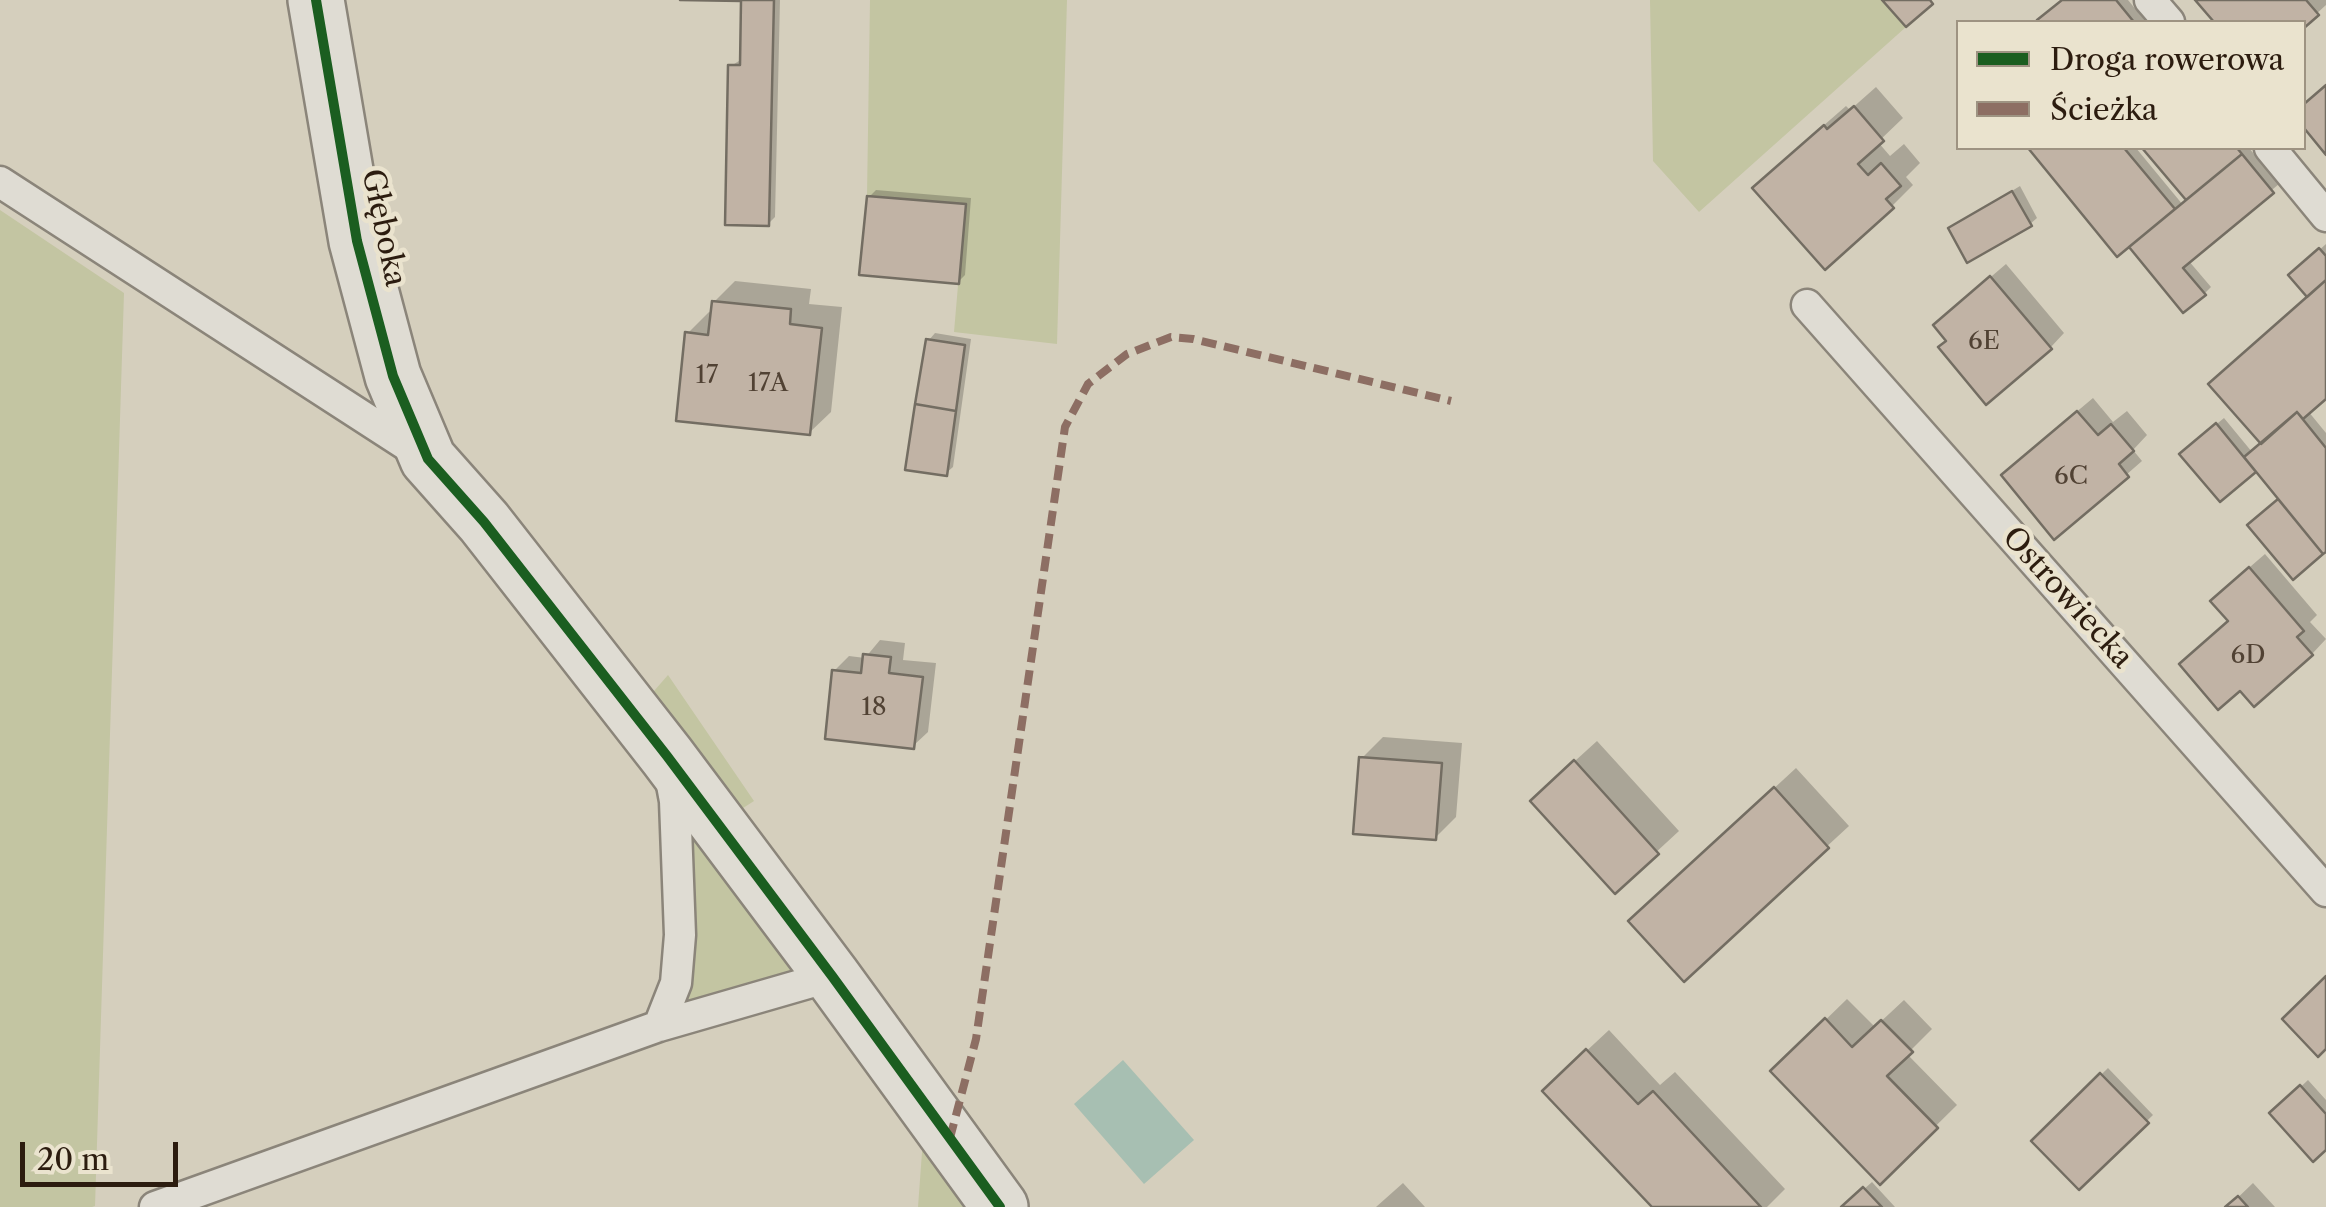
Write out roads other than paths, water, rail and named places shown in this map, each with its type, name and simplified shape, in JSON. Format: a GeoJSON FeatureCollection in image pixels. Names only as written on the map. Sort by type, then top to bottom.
{"type":"FeatureCollection","features":[{"type":"Feature","properties":{"kind":"street","name":"Głęboka"},"geometry":{"type":"LineString","coordinates":[[316,0],[357,241],[393,376],[428,459],[484,522],[666,756],[1000,1207]]}},
{"type":"Feature","properties":{"kind":"lane"},"geometry":{"type":"LineString","coordinates":[[2150,0],[2167,20]]}},
{"type":"Feature","properties":{"kind":"lane"},"geometry":{"type":"LineString","coordinates":[[2272,150],[2326,216]]}},
{"type":"Feature","properties":{"kind":"lane"},"geometry":{"type":"LineString","coordinates":[[0,182],[428,459]]}},
{"type":"Feature","properties":{"kind":"lane","name":"Ostrowiecka"},"geometry":{"type":"LineString","coordinates":[[1807,304],[2326,891]]}},
{"type":"Feature","properties":{"kind":"lane"},"geometry":{"type":"LineString","coordinates":[[659,1026],[676,983],[680,935],[675,801],[666,756]]}},
{"type":"Feature","properties":{"kind":"lane"},"geometry":{"type":"LineString","coordinates":[[155,1207],[659,1026],[832,976]]}}]}
